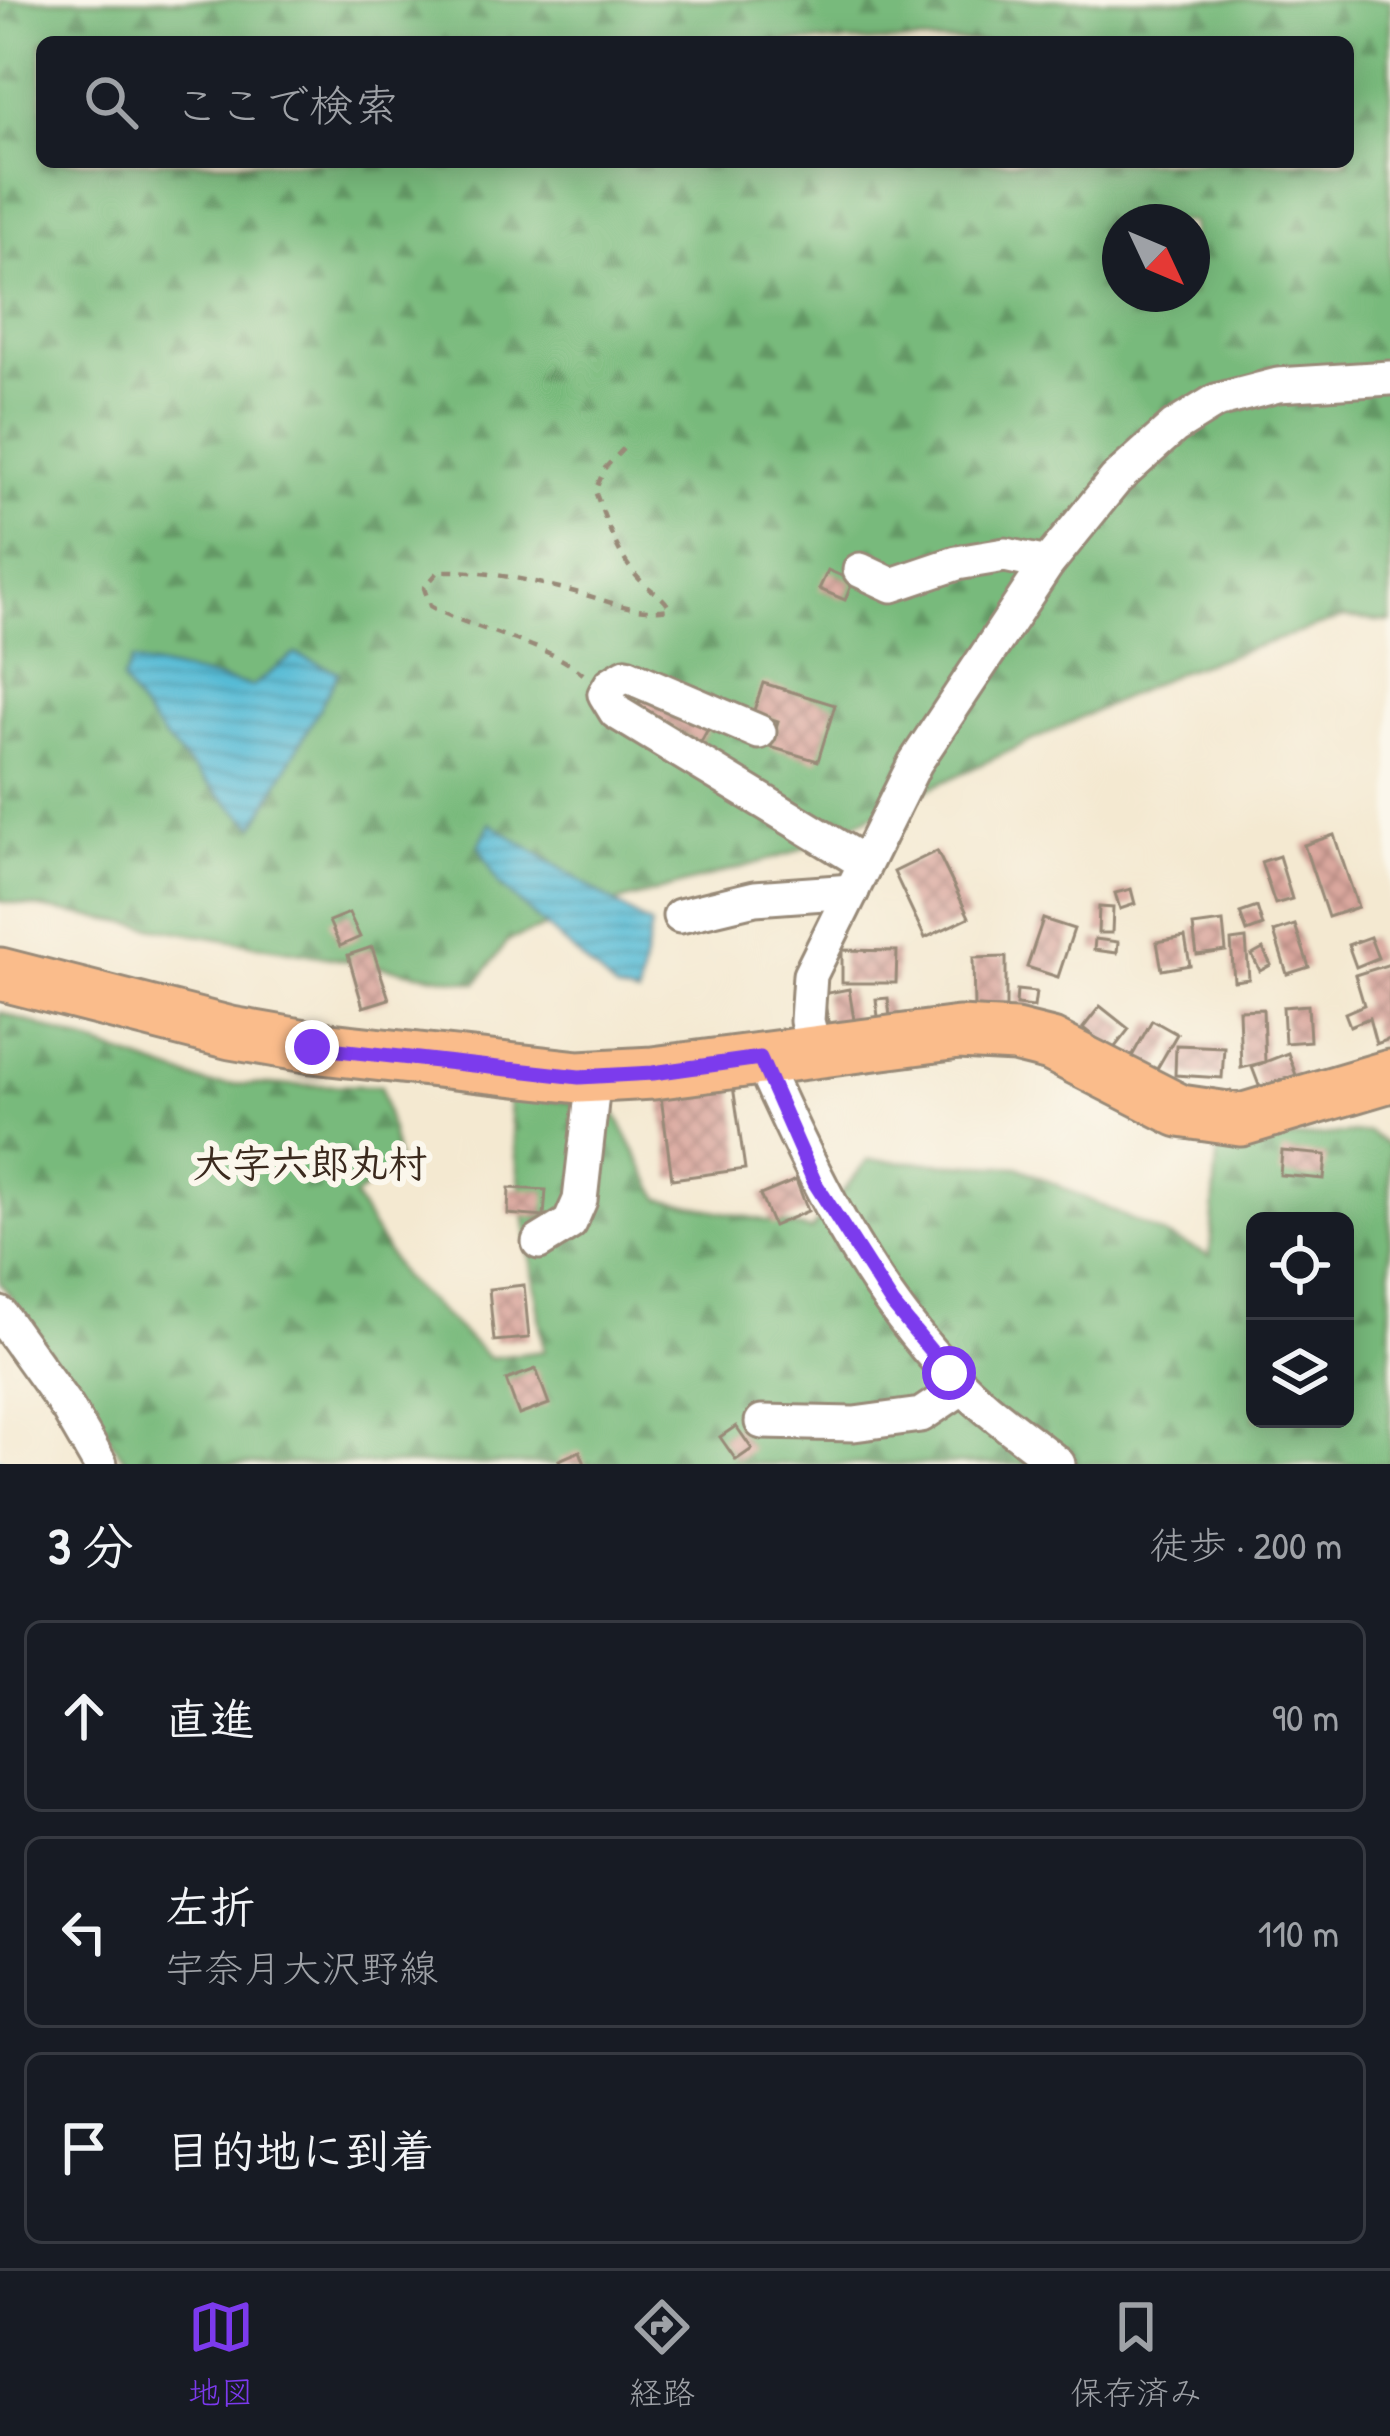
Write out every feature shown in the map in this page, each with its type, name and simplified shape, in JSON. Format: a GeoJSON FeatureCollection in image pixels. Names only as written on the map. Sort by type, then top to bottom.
{"type":"FeatureCollection","features":[{"type":"Feature","properties":{"kind":"main road"},"geometry":{"type":"LineString","coordinates":[[0,974],[231,1034],[439,1062],[594,1076],[653,1073],[958,1033],[1016,1036],[1051,1045],[1180,1112],[1241,1120],[1390,1076]]}},
{"type":"Feature","properties":{"kind":"street"},"geometry":{"type":"LineString","coordinates":[[815,1051],[807,1022],[810,975],[915,763],[986,650],[1116,479],[1174,427],[1216,401],[1278,385],[1390,378]]}},
{"type":"Feature","properties":{"kind":"street"},"geometry":{"type":"LineString","coordinates":[[860,570],[892,585],[957,563],[1005,555],[1047,564]]}},
{"type":"Feature","properties":{"kind":"street"},"geometry":{"type":"LineString","coordinates":[[759,733],[626,675],[605,694],[616,712],[858,877]]}},
{"type":"Feature","properties":{"kind":"street"},"geometry":{"type":"LineString","coordinates":[[680,916],[858,877]]}},
{"type":"Feature","properties":{"kind":"street"},"geometry":{"type":"LineString","coordinates":[[760,1058],[815,1183],[893,1305],[963,1387],[1058,1464]]}},
{"type":"Feature","properties":{"kind":"street"},"geometry":{"type":"LineString","coordinates":[[539,1242],[570,1223],[580,1200],[594,1076]]}},
{"type":"Feature","properties":{"kind":"street"},"geometry":{"type":"LineString","coordinates":[[0,1314],[68,1408],[100,1464]]}},
{"type":"Feature","properties":{"kind":"street"},"geometry":{"type":"LineString","coordinates":[[762,1422],[854,1424],[921,1415],[963,1387]]}},
{"type":"Feature","properties":{"kind":"path"},"geometry":{"type":"LineString","coordinates":[[605,694],[574,667],[430,606],[424,588],[440,571],[470,570],[580,593],[645,613],[670,609],[664,598],[640,580],[609,531],[595,491],[604,468],[623,448]]}},
{"type":"Feature","properties":{"kind":"green space"},"geometry":{"type":"Polygon","coordinates":[[[0,0],[1390,0],[1390,622],[1343,618],[1181,671],[789,854],[594,909],[507,941],[477,983],[0,901],[0,0]]]}},
{"type":"Feature","properties":{"kind":"green space"},"geometry":{"type":"Polygon","coordinates":[[[0,1012],[208,1084],[381,1086],[398,1163],[354,1197],[402,1277],[489,1358],[544,1351],[507,1095],[612,1107],[660,1199],[811,1230],[868,1160],[1018,1167],[1210,1256],[1218,1144],[1369,1132],[1390,1147],[1390,1464],[128,1464],[0,1282],[0,1012]]]}},
{"type":"Feature","properties":{"kind":"water"},"geometry":{"type":"Polygon","coordinates":[[[295,654],[339,672],[255,826],[182,758],[122,681],[132,661],[253,686],[295,654]]]}},
{"type":"Feature","properties":{"kind":"water"},"geometry":{"type":"Polygon","coordinates":[[[490,823],[651,926],[638,996],[617,991],[499,884],[479,845],[490,823]]]}},
{"type":"Feature","properties":{"kind":"building"},"geometry":{"type":"Polygon","coordinates":[[[828,570],[853,581],[845,600],[819,589],[828,570]]]}},
{"type":"Feature","properties":{"kind":"building"},"geometry":{"type":"Polygon","coordinates":[[[763,683],[835,705],[818,761],[770,747],[778,721],[753,713],[763,683]]]}},
{"type":"Feature","properties":{"kind":"building"},"geometry":{"type":"Polygon","coordinates":[[[647,689],[710,725],[700,744],[636,708],[647,689]]]}},
{"type":"Feature","properties":{"kind":"building"},"geometry":{"type":"Polygon","coordinates":[[[1334,835],[1358,907],[1328,917],[1304,845],[1334,835]]]}},
{"type":"Feature","properties":{"kind":"building"},"geometry":{"type":"Polygon","coordinates":[[[937,851],[969,917],[925,938],[894,872],[937,851]]]}},
{"type":"Feature","properties":{"kind":"building"},"geometry":{"type":"Polygon","coordinates":[[[1279,856],[1292,899],[1275,904],[1261,862],[1279,856]]]}},
{"type":"Feature","properties":{"kind":"building"},"geometry":{"type":"Polygon","coordinates":[[[1131,889],[1135,904],[1120,909],[1115,893],[1131,889]]]}},
{"type":"Feature","properties":{"kind":"building"},"geometry":{"type":"Polygon","coordinates":[[[1099,907],[1113,908],[1112,933],[1098,933],[1099,907]]]}},
{"type":"Feature","properties":{"kind":"building"},"geometry":{"type":"Polygon","coordinates":[[[1257,907],[1263,926],[1247,932],[1240,913],[1257,907]]]}},
{"type":"Feature","properties":{"kind":"building"},"geometry":{"type":"Polygon","coordinates":[[[349,913],[360,937],[340,946],[329,921],[349,913]]]}},
{"type":"Feature","properties":{"kind":"building"},"geometry":{"type":"Polygon","coordinates":[[[1043,919],[1074,929],[1058,977],[1027,967],[1043,919]]]}},
{"type":"Feature","properties":{"kind":"building"},"geometry":{"type":"Polygon","coordinates":[[[1223,922],[1226,951],[1197,955],[1193,926],[1223,922]]]}},
{"type":"Feature","properties":{"kind":"building"},"geometry":{"type":"Polygon","coordinates":[[[1295,925],[1309,967],[1287,974],[1274,932],[1295,925]]]}},
{"type":"Feature","properties":{"kind":"building"},"geometry":{"type":"Polygon","coordinates":[[[1185,937],[1190,965],[1162,970],[1157,942],[1185,937]]]}},
{"type":"Feature","properties":{"kind":"building"},"geometry":{"type":"Polygon","coordinates":[[[1370,937],[1378,958],[1356,967],[1348,945],[1370,937]]]}},
{"type":"Feature","properties":{"kind":"building"},"geometry":{"type":"Polygon","coordinates":[[[1095,939],[1118,942],[1117,953],[1094,950],[1095,939]]]}},
{"type":"Feature","properties":{"kind":"building"},"geometry":{"type":"Polygon","coordinates":[[[1246,939],[1249,979],[1234,981],[1231,941],[1246,939]]]}},
{"type":"Feature","properties":{"kind":"building"},"geometry":{"type":"Polygon","coordinates":[[[372,947],[389,999],[363,1007],[348,955],[372,947]]]}},
{"type":"Feature","properties":{"kind":"building"},"geometry":{"type":"Polygon","coordinates":[[[1263,949],[1271,965],[1260,971],[1252,955],[1263,949]]]}},
{"type":"Feature","properties":{"kind":"building"},"geometry":{"type":"Polygon","coordinates":[[[842,950],[897,951],[896,983],[842,983],[842,950]]]}},
{"type":"Feature","properties":{"kind":"building"},"geometry":{"type":"Polygon","coordinates":[[[1006,957],[1006,1008],[974,1008],[973,958],[1006,957]]]}},
{"type":"Feature","properties":{"kind":"building"},"geometry":{"type":"Polygon","coordinates":[[[1390,964],[1390,1039],[1376,1044],[1369,1018],[1350,1026],[1345,1013],[1364,1005],[1355,975],[1390,964]]]}},
{"type":"Feature","properties":{"kind":"building"},"geometry":{"type":"Polygon","coordinates":[[[849,989],[854,1020],[829,1025],[823,994],[849,989]]]}},
{"type":"Feature","properties":{"kind":"building"},"geometry":{"type":"Polygon","coordinates":[[[1017,990],[1036,992],[1034,1007],[1016,1005],[1017,990]]]}},
{"type":"Feature","properties":{"kind":"building"},"geometry":{"type":"Polygon","coordinates":[[[888,998],[890,1017],[878,1017],[876,999],[888,998]]]}},
{"type":"Feature","properties":{"kind":"building"},"geometry":{"type":"Polygon","coordinates":[[[1308,1005],[1310,1041],[1285,1043],[1283,1007],[1308,1005]]]}},
{"type":"Feature","properties":{"kind":"building"},"geometry":{"type":"Polygon","coordinates":[[[1100,1006],[1129,1029],[1112,1051],[1083,1028],[1100,1006]]]}},
{"type":"Feature","properties":{"kind":"building"},"geometry":{"type":"Polygon","coordinates":[[[1263,1009],[1265,1062],[1241,1068],[1239,1010],[1263,1009]]]}},
{"type":"Feature","properties":{"kind":"building"},"geometry":{"type":"Polygon","coordinates":[[[1152,1020],[1177,1034],[1154,1074],[1130,1060],[1152,1020]]]}},
{"type":"Feature","properties":{"kind":"building"},"geometry":{"type":"Polygon","coordinates":[[[1176,1045],[1224,1047],[1222,1078],[1175,1075],[1176,1045]]]}},
{"type":"Feature","properties":{"kind":"building"},"geometry":{"type":"Polygon","coordinates":[[[1288,1053],[1296,1075],[1260,1088],[1252,1067],[1288,1053]]]}},
{"type":"Feature","properties":{"kind":"building"},"geometry":{"type":"Polygon","coordinates":[[[733,1086],[745,1169],[672,1179],[661,1097],[733,1086]]]}},
{"type":"Feature","properties":{"kind":"building"},"geometry":{"type":"Polygon","coordinates":[[[1282,1151],[1326,1155],[1324,1179],[1280,1175],[1282,1151]]]}},
{"type":"Feature","properties":{"kind":"building"},"geometry":{"type":"Polygon","coordinates":[[[796,1180],[808,1211],[773,1226],[760,1195],[796,1180]]]}},
{"type":"Feature","properties":{"kind":"building"},"geometry":{"type":"Polygon","coordinates":[[[509,1188],[546,1190],[544,1217],[508,1214],[509,1188]]]}},
{"type":"Feature","properties":{"kind":"building"},"geometry":{"type":"Polygon","coordinates":[[[524,1285],[529,1338],[494,1341],[489,1289],[524,1285]]]}},
{"type":"Feature","properties":{"kind":"building"},"geometry":{"type":"Polygon","coordinates":[[[536,1369],[549,1404],[519,1415],[506,1380],[536,1369]]]}},
{"type":"Feature","properties":{"kind":"building"},"geometry":{"type":"Polygon","coordinates":[[[736,1426],[752,1449],[736,1460],[720,1437],[736,1426]]]}},
{"type":"Feature","properties":{"kind":"building"},"geometry":{"type":"Polygon","coordinates":[[[580,1451],[585,1464],[561,1464],[559,1460],[580,1451]]]}},
{"type":"Feature","properties":{"kind":"district","name":"大字六郎丸村"},"geometry":{"type":"Point","coordinates":[310,1163]}},
{"type":"Feature","properties":{"kind":"route"},"geometry":{"type":"LineString","coordinates":[[312,1047],[579,1077],[653,1073],[760,1058],[815,1183],[893,1305],[949,1373]]}}]}
